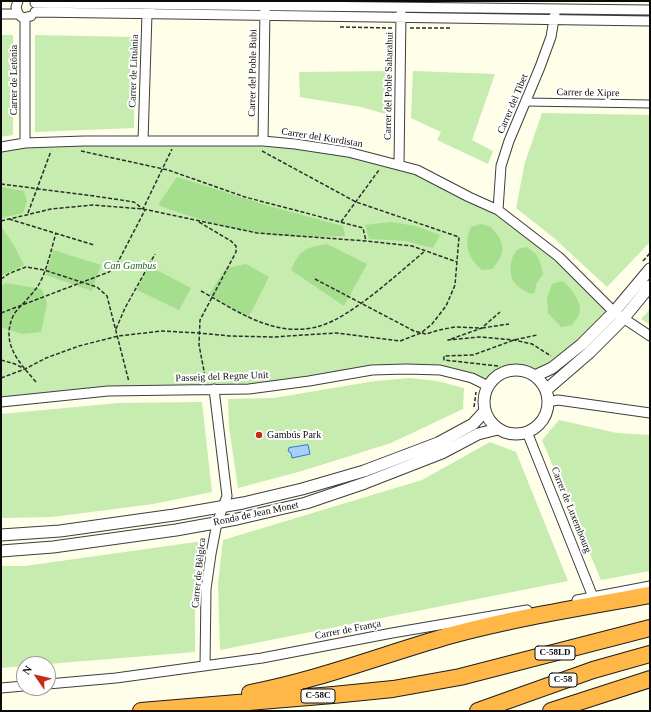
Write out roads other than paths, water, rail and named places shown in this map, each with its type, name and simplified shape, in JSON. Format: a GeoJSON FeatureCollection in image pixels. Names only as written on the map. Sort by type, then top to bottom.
{"type":"FeatureCollection","features":[{"type":"Feature","properties":{"kind":"highway"},"geometry":{"type":"LineString","coordinates":[[175,708],[273,688],[338,671],[387,654],[488,626],[650,595]]}},
{"type":"Feature","properties":{"kind":"highway","name":"C-58LD"},"geometry":{"type":"LineString","coordinates":[[460,677],[650,628]]}},
{"type":"Feature","properties":{"kind":"highway","name":"C-58"},"geometry":{"type":"LineString","coordinates":[[478,711],[593,670],[650,654]]}},
{"type":"Feature","properties":{"kind":"highway","name":"C-58C"},"geometry":{"type":"LineString","coordinates":[[141,711],[393,689],[460,677]]}},
{"type":"Feature","properties":{"kind":"highway","name":"C-58"},"geometry":{"type":"LineString","coordinates":[[551,711],[650,679]]}},
{"type":"Feature","properties":{"kind":"street","name":"Carrer de Letònia"},"geometry":{"type":"LineString","coordinates":[[18,1],[16,7],[22,16],[25,143]]}},
{"type":"Feature","properties":{"kind":"street"},"geometry":{"type":"LineString","coordinates":[[35,5],[153,2],[650,10]]}},
{"type":"Feature","properties":{"kind":"street","name":"Carrer de Lituània"},"geometry":{"type":"LineString","coordinates":[[143,141],[147,14],[153,2]]}},
{"type":"Feature","properties":{"kind":"street","name":"Carrer del Poble Bubi"},"geometry":{"type":"LineString","coordinates":[[263,141],[265,3]]}},
{"type":"Feature","properties":{"kind":"street"},"geometry":{"type":"LineString","coordinates":[[1,14],[32,16],[35,5]]}},
{"type":"Feature","properties":{"kind":"street"},"geometry":{"type":"LineString","coordinates":[[35,5],[147,14],[650,21]]}},
{"type":"Feature","properties":{"kind":"street","name":"Carrer del Poble Saharahui"},"geometry":{"type":"LineString","coordinates":[[398,166],[402,7]]}},
{"type":"Feature","properties":{"kind":"street","name":"Carrer del Tibet"},"geometry":{"type":"LineString","coordinates":[[498,210],[501,166],[509,141],[540,68],[551,37],[555,19],[555,9]]}},
{"type":"Feature","properties":{"kind":"street","name":"Carrer de Xipre"},"geometry":{"type":"LineString","coordinates":[[525,102],[650,104]]}},
{"type":"Feature","properties":{"kind":"street","name":"Carrer del Kurdistan"},"geometry":{"type":"LineString","coordinates":[[1,147],[25,143],[263,141],[348,152],[416,170],[498,210],[559,257],[614,312],[650,336]]}},
{"type":"Feature","properties":{"kind":"street"},"geometry":{"type":"LineString","coordinates":[[535,376],[552,368],[582,344],[614,312],[650,270]]}},
{"type":"Feature","properties":{"kind":"street"},"geometry":{"type":"LineString","coordinates":[[546,390],[590,352],[623,319],[650,286]]}},
{"type":"Feature","properties":{"kind":"street","name":"Passeig del Regne Unit"},"geometry":{"type":"LineString","coordinates":[[1,402],[108,391],[249,389],[309,381],[372,370],[406,368],[440,370],[472,378],[488,386]]}},
{"type":"Feature","properties":{"kind":"street"},"geometry":{"type":"LineString","coordinates":[[520,370],[535,376],[542,382],[546,390],[548,402],[547,412],[542,421],[536,428],[517,434],[507,433],[498,429],[490,421],[485,412],[484,399],[488,386],[496,377],[505,372],[520,370]]}},
{"type":"Feature","properties":{"kind":"street","name":"Carrer de Bèlgica"},"geometry":{"type":"LineString","coordinates":[[205,666],[206,589],[217,523],[227,496],[214,389]]}},
{"type":"Feature","properties":{"kind":"street"},"geometry":{"type":"LineString","coordinates":[[548,402],[558,400],[650,413]]}},
{"type":"Feature","properties":{"kind":"street","name":"Ronda de Jean Monet"},"geometry":{"type":"LineString","coordinates":[[1,535],[43,533],[174,515],[302,489],[364,471],[438,442],[473,424],[485,412]]}},
{"type":"Feature","properties":{"kind":"street","name":"Ronda de Jean Monet"},"geometry":{"type":"LineString","coordinates":[[1,551],[44,548],[103,541],[217,523],[306,503],[442,453],[478,434],[498,429]]}},
{"type":"Feature","properties":{"kind":"street","name":"Carrer de Luxembourg"},"geometry":{"type":"LineString","coordinates":[[527,432],[594,596]]}},
{"type":"Feature","properties":{"kind":"street","name":"Carrer de França"},"geometry":{"type":"LineString","coordinates":[[56,683],[116,678],[262,658],[392,633],[566,603],[594,596],[650,586]]}},
{"type":"Feature","properties":{"kind":"street"},"geometry":{"type":"LineString","coordinates":[[1,688],[16,687]]}},
{"type":"Feature","properties":{"kind":"water"},"geometry":{"type":"Polygon","coordinates":[[[308,445],[310,454],[292,458],[291,453],[288,451],[289,448],[308,445]]]}},
{"type":"Feature","properties":{"kind":"place","name":"Gambús Park"},"geometry":{"type":"Point","coordinates":[259,435]}},
{"type":"Feature","properties":{"kind":"park label","name":"Can Gambus"},"geometry":{"type":"Point","coordinates":[130,266]}}]}
